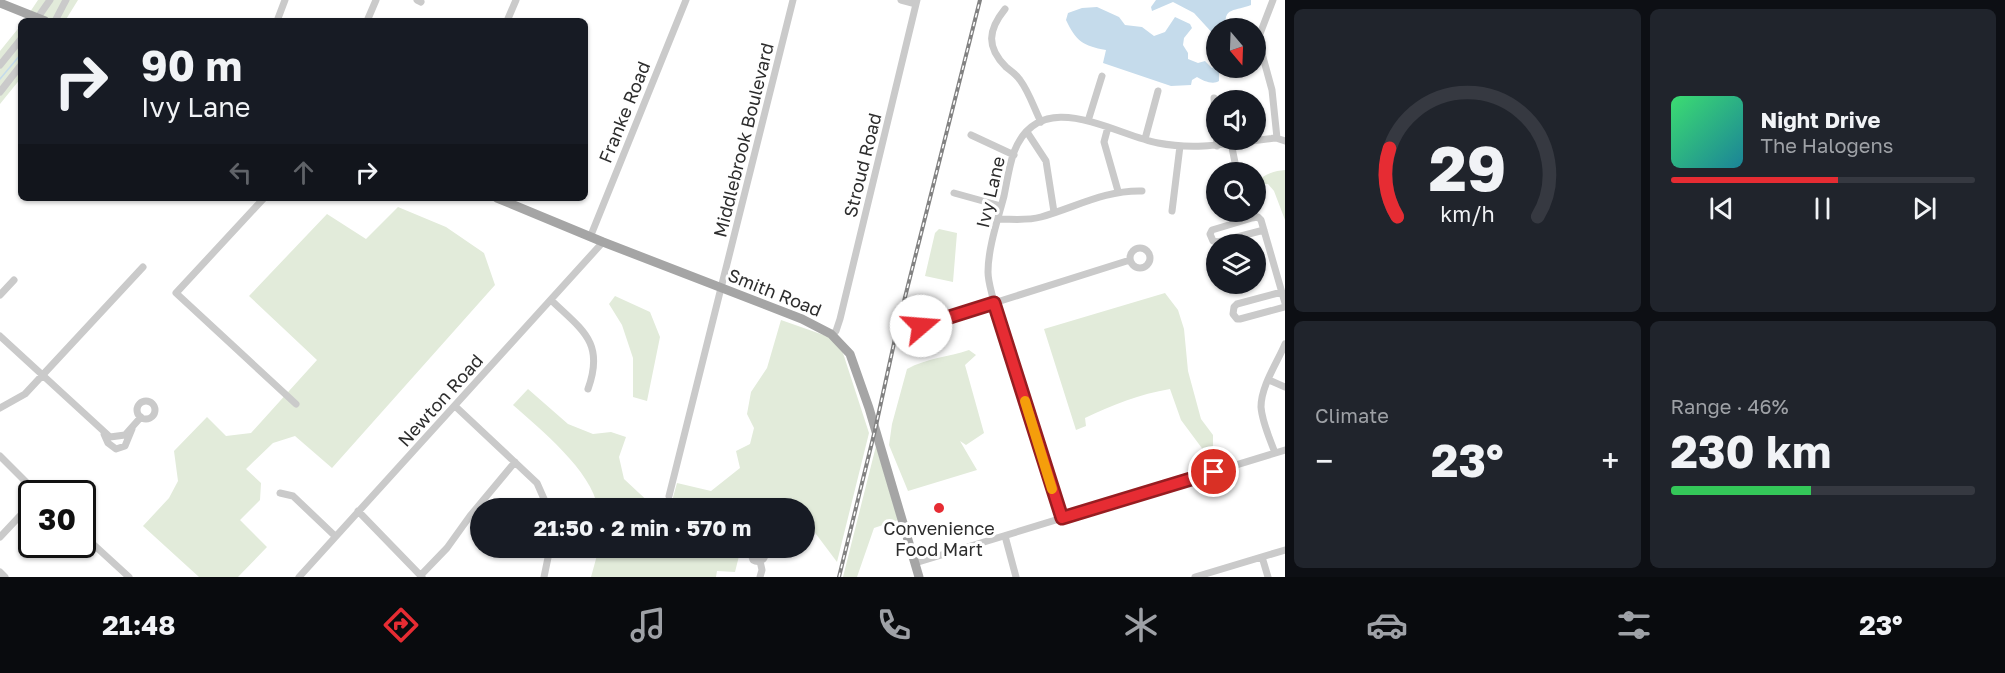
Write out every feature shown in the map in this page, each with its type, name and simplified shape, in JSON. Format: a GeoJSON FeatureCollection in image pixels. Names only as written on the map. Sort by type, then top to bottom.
{"type":"FeatureCollection","features":[{"type":"Feature","properties":{"kind":"main road"},"geometry":{"type":"LineString","coordinates":[[0,3],[34,18]]}},
{"type":"Feature","properties":{"kind":"main road","name":"Smith Road"},"geometry":{"type":"LineString","coordinates":[[505,201],[591,235],[603,242],[800,318],[832,335],[846,348],[855,365],[919,577]]}},
{"type":"Feature","properties":{"kind":"street"},"geometry":{"type":"LineString","coordinates":[[40,18],[50,0]]}},
{"type":"Feature","properties":{"kind":"street"},"geometry":{"type":"LineString","coordinates":[[57,18],[66,0]]}},
{"type":"Feature","properties":{"kind":"street"},"geometry":{"type":"LineString","coordinates":[[278,18],[285,0]]}},
{"type":"Feature","properties":{"kind":"street"},"geometry":{"type":"LineString","coordinates":[[368,18],[376,0]]}},
{"type":"Feature","properties":{"kind":"street"},"geometry":{"type":"LineString","coordinates":[[508,18],[516,0]]}},
{"type":"Feature","properties":{"kind":"street","name":"Franke Road"},"geometry":{"type":"LineString","coordinates":[[591,235],[686,0]]}},
{"type":"Feature","properties":{"kind":"street","name":"Middlebrook Boulevard"},"geometry":{"type":"LineString","coordinates":[[669,496],[793,0]]}},
{"type":"Feature","properties":{"kind":"street"},"geometry":{"type":"LineString","coordinates":[[902,0],[916,2]]}},
{"type":"Feature","properties":{"kind":"street"},"geometry":{"type":"LineString","coordinates":[[1273,0],[1258,39],[1272,90],[1281,139]]}},
{"type":"Feature","properties":{"kind":"street","name":"Stroud Road"},"geometry":{"type":"LineString","coordinates":[[832,335],[838,327],[916,2]]}},
{"type":"Feature","properties":{"kind":"street"},"geometry":{"type":"LineString","coordinates":[[1005,9],[996,20],[992,30],[993,49],[998,58],[1018,77],[1041,122]]}},
{"type":"Feature","properties":{"kind":"street"},"geometry":{"type":"LineString","coordinates":[[0,65],[18,43]]}},
{"type":"Feature","properties":{"kind":"street"},"geometry":{"type":"LineString","coordinates":[[0,92],[18,69]]}},
{"type":"Feature","properties":{"kind":"street"},"geometry":{"type":"LineString","coordinates":[[1088,121],[1102,76]]}},
{"type":"Feature","properties":{"kind":"street"},"geometry":{"type":"LineString","coordinates":[[1145,139],[1158,91]]}},
{"type":"Feature","properties":{"kind":"street","name":"Ivy Lane"},"geometry":{"type":"LineString","coordinates":[[1062,518],[994,303],[988,272],[1014,154],[1027,132],[1041,122],[1068,116],[1157,143],[1206,146]]}},
{"type":"Feature","properties":{"kind":"street"},"geometry":{"type":"LineString","coordinates":[[1108,127],[1104,142],[1118,191]]}},
{"type":"Feature","properties":{"kind":"street"},"geometry":{"type":"LineString","coordinates":[[1027,132],[1046,161],[1054,212]]}},
{"type":"Feature","properties":{"kind":"street"},"geometry":{"type":"LineString","coordinates":[[971,135],[1014,154]]}},
{"type":"Feature","properties":{"kind":"street","name":"Ivy Lane"},"geometry":{"type":"LineString","coordinates":[[1266,140],[1281,139]]}},
{"type":"Feature","properties":{"kind":"street"},"geometry":{"type":"LineString","coordinates":[[1172,211],[1180,146]]}},
{"type":"Feature","properties":{"kind":"street"},"geometry":{"type":"LineString","coordinates":[[998,219],[1026,220],[1118,191],[1142,191]]}},
{"type":"Feature","properties":{"kind":"street"},"geometry":{"type":"LineString","coordinates":[[954,193],[1001,206]]}},
{"type":"Feature","properties":{"kind":"street"},"geometry":{"type":"LineString","coordinates":[[261,201],[176,293],[296,404]]}},
{"type":"Feature","properties":{"kind":"street"},"geometry":{"type":"LineString","coordinates":[[1264,230],[1218,242],[1213,241],[1210,234],[1212,230],[1252,218],[1261,220],[1264,230],[1282,292],[1285,305],[1238,319],[1233,314],[1233,308],[1237,304],[1282,292]]}},
{"type":"Feature","properties":{"kind":"street","name":"Newton Road"},"geometry":{"type":"LineString","coordinates":[[299,577],[603,242]]}},
{"type":"Feature","properties":{"kind":"street"},"geometry":{"type":"LineString","coordinates":[[921,326],[1130,260]]}},
{"type":"Feature","properties":{"kind":"street"},"geometry":{"type":"LineString","coordinates":[[0,408],[25,394],[143,267]]}},
{"type":"Feature","properties":{"kind":"street"},"geometry":{"type":"LineString","coordinates":[[0,295],[14,280]]}},
{"type":"Feature","properties":{"kind":"street"},"geometry":{"type":"LineString","coordinates":[[551,300],[588,336],[594,352],[594,372],[588,389]]}},
{"type":"Feature","properties":{"kind":"street"},"geometry":{"type":"LineString","coordinates":[[0,336],[110,438],[125,435],[141,417]]}},
{"type":"Feature","properties":{"kind":"street"},"geometry":{"type":"LineString","coordinates":[[1275,453],[1261,410],[1269,380],[1285,344]]}},
{"type":"Feature","properties":{"kind":"street"},"geometry":{"type":"LineString","coordinates":[[1276,365],[1285,370]]}},
{"type":"Feature","properties":{"kind":"street"},"geometry":{"type":"LineString","coordinates":[[1269,380],[1285,387]]}},
{"type":"Feature","properties":{"kind":"street"},"geometry":{"type":"LineString","coordinates":[[455,406],[537,483],[544,498]]}},
{"type":"Feature","properties":{"kind":"street"},"geometry":{"type":"LineString","coordinates":[[104,434],[108,443],[116,449],[125,446],[134,424]]}},
{"type":"Feature","properties":{"kind":"street"},"geometry":{"type":"LineString","coordinates":[[915,563],[1285,450]]}},
{"type":"Feature","properties":{"kind":"street"},"geometry":{"type":"LineString","coordinates":[[0,456],[24,480]]}},
{"type":"Feature","properties":{"kind":"street"},"geometry":{"type":"LineString","coordinates":[[358,511],[421,576],[447,548],[470,516],[515,462]]}},
{"type":"Feature","properties":{"kind":"street"},"geometry":{"type":"LineString","coordinates":[[280,493],[293,496],[335,536]]}},
{"type":"Feature","properties":{"kind":"street"},"geometry":{"type":"LineString","coordinates":[[0,537],[18,518]]}},
{"type":"Feature","properties":{"kind":"street"},"geometry":{"type":"LineString","coordinates":[[1005,536],[1016,577]]}},
{"type":"Feature","properties":{"kind":"street"},"geometry":{"type":"LineString","coordinates":[[96,547],[129,577]]}},
{"type":"Feature","properties":{"kind":"street"},"geometry":{"type":"LineString","coordinates":[[1195,577],[1285,550]]}},
{"type":"Feature","properties":{"kind":"street"},"geometry":{"type":"LineString","coordinates":[[1262,557],[1268,577]]}},
{"type":"Feature","properties":{"kind":"street"},"geometry":{"type":"LineString","coordinates":[[544,577],[548,558]]}},
{"type":"Feature","properties":{"kind":"street"},"geometry":{"type":"LineString","coordinates":[[753,558],[755,561],[760,561],[764,558]]}},
{"type":"Feature","properties":{"kind":"street"},"geometry":{"type":"LineString","coordinates":[[760,561],[762,570],[760,577]]}},
{"type":"Feature","properties":{"kind":"street"},"geometry":{"type":"LineString","coordinates":[[0,572],[6,577]]}},
{"type":"Feature","properties":{"kind":"green space"},"geometry":{"type":"Polygon","coordinates":[[[38,0],[78,0],[67,18],[26,18],[38,0]]]}},
{"type":"Feature","properties":{"kind":"green space"},"geometry":{"type":"Polygon","coordinates":[[[18,29],[18,82],[0,104],[0,51],[18,29]]]}},
{"type":"Feature","properties":{"kind":"green space"},"geometry":{"type":"Polygon","coordinates":[[[1285,170],[1285,220],[1274,191],[1266,184],[1266,175],[1285,170]]]}},
{"type":"Feature","properties":{"kind":"green space"},"geometry":{"type":"Polygon","coordinates":[[[398,207],[446,227],[484,253],[495,285],[332,468],[295,436],[273,443],[246,469],[261,483],[260,500],[240,520],[267,547],[238,577],[199,577],[143,526],[169,498],[178,481],[174,451],[207,417],[226,436],[251,433],[317,360],[249,296],[327,214],[366,239],[398,207]]]}},
{"type":"Feature","properties":{"kind":"green space"},"geometry":{"type":"Polygon","coordinates":[[[939,229],[957,233],[953,282],[925,276],[935,233],[939,229]]]}},
{"type":"Feature","properties":{"kind":"green space"},"geometry":{"type":"Polygon","coordinates":[[[1165,293],[1178,310],[1184,329],[1188,371],[1201,419],[1213,435],[1213,450],[1204,451],[1181,420],[1170,389],[1137,397],[1105,409],[1085,418],[1086,426],[1076,430],[1044,329],[1165,293]]]}},
{"type":"Feature","properties":{"kind":"green space"},"geometry":{"type":"Polygon","coordinates":[[[615,296],[650,312],[660,337],[647,401],[633,397],[633,358],[622,325],[609,304],[615,296]]]}},
{"type":"Feature","properties":{"kind":"green space"},"geometry":{"type":"Polygon","coordinates":[[[781,320],[835,339],[842,350],[869,433],[837,562],[815,533],[815,498],[673,498],[677,483],[711,491],[740,468],[736,451],[750,444],[754,428],[747,414],[751,392],[767,368],[781,320]]]}},
{"type":"Feature","properties":{"kind":"green space"},"geometry":{"type":"Polygon","coordinates":[[[969,350],[976,355],[965,365],[984,433],[966,445],[960,441],[977,470],[908,491],[889,445],[892,424],[907,369],[930,360],[969,350]]]}},
{"type":"Feature","properties":{"kind":"green space"},"geometry":{"type":"Polygon","coordinates":[[[528,389],[568,424],[593,434],[611,432],[626,437],[619,457],[624,479],[644,498],[594,498],[586,479],[575,465],[513,405],[528,389]]]}},
{"type":"Feature","properties":{"kind":"green space"},"geometry":{"type":"Polygon","coordinates":[[[876,446],[898,520],[874,528],[857,577],[843,577],[876,446]]]}},
{"type":"Feature","properties":{"kind":"green space"},"geometry":{"type":"Polygon","coordinates":[[[596,558],[738,558],[735,572],[717,571],[716,577],[591,577],[596,558]]]}},
{"type":"Feature","properties":{"kind":"water"},"geometry":{"type":"Polygon","coordinates":[[[1156,0],[1251,0],[1251,5],[1228,13],[1226,18],[1206,18],[1206,26],[1194,13],[1173,2],[1152,11],[1151,7],[1156,0]]]}},
{"type":"Feature","properties":{"kind":"water"},"geometry":{"type":"Polygon","coordinates":[[[1097,7],[1119,17],[1125,25],[1142,27],[1154,36],[1165,32],[1175,17],[1190,24],[1192,28],[1184,38],[1183,45],[1188,53],[1188,59],[1198,63],[1205,61],[1206,78],[1219,78],[1219,81],[1211,83],[1197,77],[1192,80],[1191,85],[1171,86],[1103,63],[1106,50],[1091,47],[1077,38],[1066,20],[1068,13],[1082,8],[1097,7]]]}},
{"type":"Feature","properties":{"kind":"waterway"},"geometry":{"type":"LineString","coordinates":[[0,79],[18,58]]}},
{"type":"Feature","properties":{"kind":"railway"},"geometry":{"type":"LineString","coordinates":[[839,577],[898,325],[980,0]]}},
{"type":"Feature","properties":{"kind":"slow traffic"},"geometry":{"type":"LineString","coordinates":[[1025,401],[1052,489]]}},
{"type":"Feature","properties":{"kind":"place","name":"Convenience Food Mart"},"geometry":{"type":"Point","coordinates":[939,508]}},
{"type":"Feature","properties":{"kind":"route"},"geometry":{"type":"LineString","coordinates":[[921,326],[994,303],[1062,518],[1214,472]]}}]}
